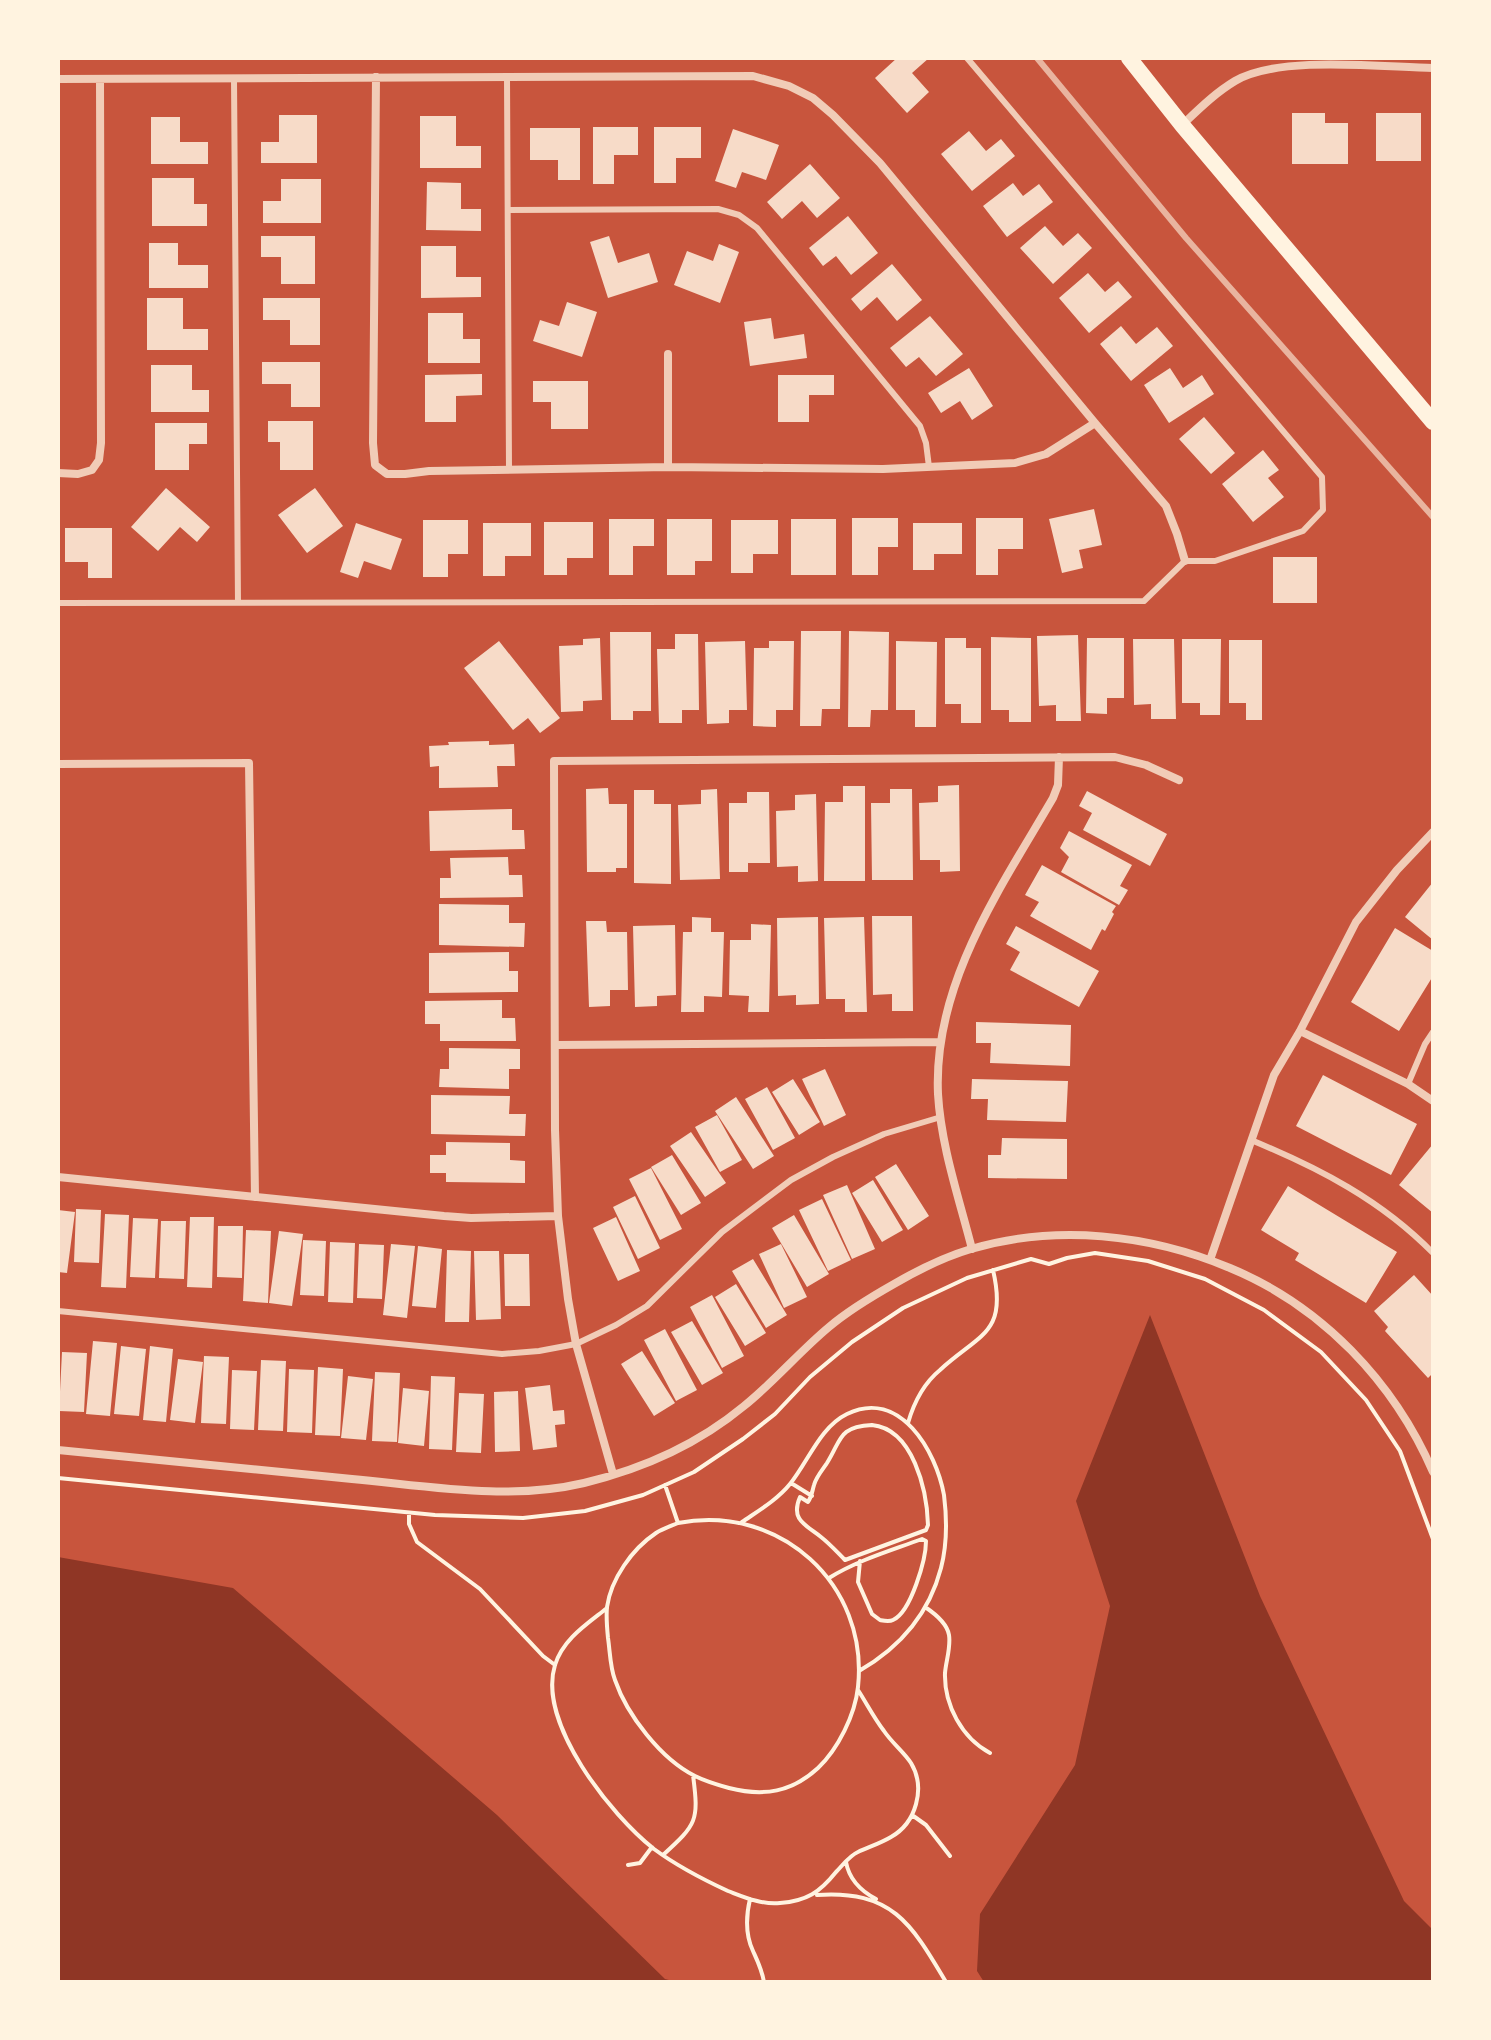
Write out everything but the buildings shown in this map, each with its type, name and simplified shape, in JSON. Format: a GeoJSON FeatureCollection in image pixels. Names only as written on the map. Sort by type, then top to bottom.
{"type":"FeatureCollection","features":[{"type":"Feature","properties":{"kind":"main road"},"geometry":{"type":"LineString","coordinates":[[1129,58],[1433,422]]}},
{"type":"Feature","properties":{"kind":"street"},"geometry":{"type":"LineString","coordinates":[[1182,125],[1237,80],[1268,69],[1363,65],[1433,68]]}},
{"type":"Feature","properties":{"kind":"street"},"geometry":{"type":"LineString","coordinates":[[58,79],[753,76],[789,86],[813,98],[880,163],[1166,506],[1185,561]]}},
{"type":"Feature","properties":{"kind":"street"},"geometry":{"type":"LineString","coordinates":[[376,77],[373,443],[375,465],[387,474],[509,469],[774,469],[1015,463],[1046,454],[1095,423]]}},
{"type":"Feature","properties":{"kind":"street"},"geometry":{"type":"LineString","coordinates":[[58,473],[78,474],[92,470],[99,460],[101,443],[100,80]]}},
{"type":"Feature","properties":{"kind":"street"},"geometry":{"type":"LineString","coordinates":[[668,354],[668,467]]}},
{"type":"Feature","properties":{"kind":"street"},"geometry":{"type":"LineString","coordinates":[[972,1249],[950,1166],[941,1117],[938,1093],[941,1042],[964,959],[1053,798],[1058,785],[1059,757]]}},
{"type":"Feature","properties":{"kind":"street"},"geometry":{"type":"LineString","coordinates":[[613,1474],[576,1344],[558,1216],[554,761],[1115,757],[1146,765],[1179,780]]}},
{"type":"Feature","properties":{"kind":"street"},"geometry":{"type":"LineString","coordinates":[[58,764],[249,763],[255,1197]]}},
{"type":"Feature","properties":{"kind":"street"},"geometry":{"type":"LineString","coordinates":[[1210,1260],[1274,1075],[1356,922],[1397,870],[1433,832]]}},
{"type":"Feature","properties":{"kind":"street"},"geometry":{"type":"LineString","coordinates":[[1300,1031],[1408,1084],[1433,1101]]}},
{"type":"Feature","properties":{"kind":"street"},"geometry":{"type":"LineString","coordinates":[[555,1045],[941,1042]]}},
{"type":"Feature","properties":{"kind":"street"},"geometry":{"type":"LineString","coordinates":[[58,1177],[458,1217],[558,1216]]}},
{"type":"Feature","properties":{"kind":"street"},"geometry":{"type":"LineString","coordinates":[[58,1450],[482,1490],[555,1489],[653,1461],[688,1445],[745,1405],[831,1325],[908,1276],[939,1261],[972,1249],[1037,1236],[1096,1236],[1182,1250],[1242,1273],[1296,1304],[1348,1346],[1374,1374],[1412,1429],[1433,1472]]}},
{"type":"Feature","properties":{"kind":"lane"},"geometry":{"type":"LineString","coordinates":[[58,603],[1144,601],[1185,561],[1215,561],[1303,531],[1323,510],[1322,477],[967,58]]}},
{"type":"Feature","properties":{"kind":"lane"},"geometry":{"type":"LineString","coordinates":[[507,77],[509,469]]}},
{"type":"Feature","properties":{"kind":"lane"},"geometry":{"type":"LineString","coordinates":[[234,79],[238,603]]}},
{"type":"Feature","properties":{"kind":"lane"},"geometry":{"type":"LineString","coordinates":[[508,210],[718,209],[739,215],[765,237],[920,426],[929,467]]}},
{"type":"Feature","properties":{"kind":"lane"},"geometry":{"type":"LineString","coordinates":[[1408,1084],[1433,1032]]}},
{"type":"Feature","properties":{"kind":"lane"},"geometry":{"type":"LineString","coordinates":[[58,1311],[488,1353],[539,1351],[576,1344],[647,1306],[722,1232],[791,1180],[884,1134],[941,1117]]}},
{"type":"Feature","properties":{"kind":"lane"},"geometry":{"type":"LineString","coordinates":[[1251,1140],[1299,1159],[1339,1181],[1383,1209],[1433,1253]]}},
{"type":"Feature","properties":{"kind":"path"},"geometry":{"type":"LineString","coordinates":[[58,1478],[409,1513],[523,1518],[585,1511],[643,1495],[694,1472],[775,1414],[810,1377],[852,1342],[903,1308],[967,1278],[1031,1259],[1049,1264],[1095,1253],[1148,1261],[1205,1279],[1264,1310],[1321,1352],[1366,1400],[1400,1451],[1433,1539]]}},
{"type":"Feature","properties":{"kind":"path"},"geometry":{"type":"LineString","coordinates":[[908,1423],[919,1394],[932,1377],[972,1346],[991,1326],[997,1307],[993,1270]]}},
{"type":"Feature","properties":{"kind":"path"},"geometry":{"type":"LineString","coordinates":[[741,1522],[781,1495],[834,1422],[848,1413],[874,1408],[895,1414],[908,1423],[924,1444],[937,1470],[944,1504],[946,1539],[941,1569],[925,1607],[906,1635],[859,1671]]}},
{"type":"Feature","properties":{"kind":"path"},"geometry":{"type":"LineString","coordinates":[[862,1426],[883,1426],[903,1441],[919,1475],[928,1525],[926,1530],[845,1560],[796,1514],[800,1497],[808,1502],[812,1496],[814,1483],[843,1434],[862,1426]]}},
{"type":"Feature","properties":{"kind":"path"},"geometry":{"type":"LineString","coordinates":[[791,1483],[812,1496]]}},
{"type":"Feature","properties":{"kind":"path"},"geometry":{"type":"LineString","coordinates":[[665,1485],[678,1523]]}},
{"type":"Feature","properties":{"kind":"path"},"geometry":{"type":"LineString","coordinates":[[409,1513],[409,1524],[417,1542],[480,1589],[555,1665]]}},
{"type":"Feature","properties":{"kind":"path"},"geometry":{"type":"LineString","coordinates":[[719,1519],[741,1522],[759,1527],[793,1545],[817,1565],[848,1611],[859,1671],[852,1711],[839,1741],[823,1764],[806,1779],[782,1790],[749,1793],[693,1775],[658,1747],[640,1725],[614,1678],[607,1625],[607,1608],[622,1568],[637,1549],[657,1532],[678,1523],[719,1519]]}},
{"type":"Feature","properties":{"kind":"path"},"geometry":{"type":"LineString","coordinates":[[828,1579],[860,1561],[922,1539],[926,1541],[915,1589],[893,1620],[880,1620],[872,1614],[858,1582],[860,1561]]}},
{"type":"Feature","properties":{"kind":"path"},"geometry":{"type":"LineString","coordinates":[[925,1607],[940,1619],[948,1631],[945,1683],[953,1713],[979,1747],[990,1753]]}},
{"type":"Feature","properties":{"kind":"path"},"geometry":{"type":"LineString","coordinates":[[607,1608],[568,1641],[555,1665],[552,1692],[555,1708],[576,1756],[624,1822],[663,1855],[704,1880],[759,1902],[781,1903],[814,1895],[848,1895],[881,1903]]}},
{"type":"Feature","properties":{"kind":"path"},"geometry":{"type":"LineString","coordinates":[[814,1895],[854,1854],[893,1837],[912,1815],[919,1791],[911,1762],[884,1732],[858,1690]]}},
{"type":"Feature","properties":{"kind":"path"},"geometry":{"type":"LineString","coordinates":[[663,1855],[687,1832],[695,1817],[697,1802],[693,1775]]}},
{"type":"Feature","properties":{"kind":"path"},"geometry":{"type":"LineString","coordinates":[[912,1815],[926,1825],[950,1856]]}},
{"type":"Feature","properties":{"kind":"path"},"geometry":{"type":"LineString","coordinates":[[628,1865],[640,1863],[652,1847]]}},
{"type":"Feature","properties":{"kind":"path"},"geometry":{"type":"LineString","coordinates":[[846,1862],[851,1876],[864,1893],[903,1919],[946,1982]]}},
{"type":"Feature","properties":{"kind":"path"},"geometry":{"type":"LineString","coordinates":[[750,1899],[748,1938],[764,1982]]}},
{"type":"Feature","properties":{"kind":"shaded area"},"geometry":{"type":"Polygon","coordinates":[[[1150,1315],[1260,1596],[1404,1901],[1433,1930],[1433,1982],[984,1982],[977,1971],[980,1914],[1075,1765],[1110,1606],[1076,1501],[1150,1315]]]}},
{"type":"Feature","properties":{"kind":"shaded area"},"geometry":{"type":"Polygon","coordinates":[[[58,1557],[233,1588],[497,1815],[665,1979],[677,1982],[58,1982],[58,1557]]]}},
{"type":"Feature","properties":{"kind":"railway"},"geometry":{"type":"LineString","coordinates":[[1037,58],[1186,238],[1433,517]]}}]}
